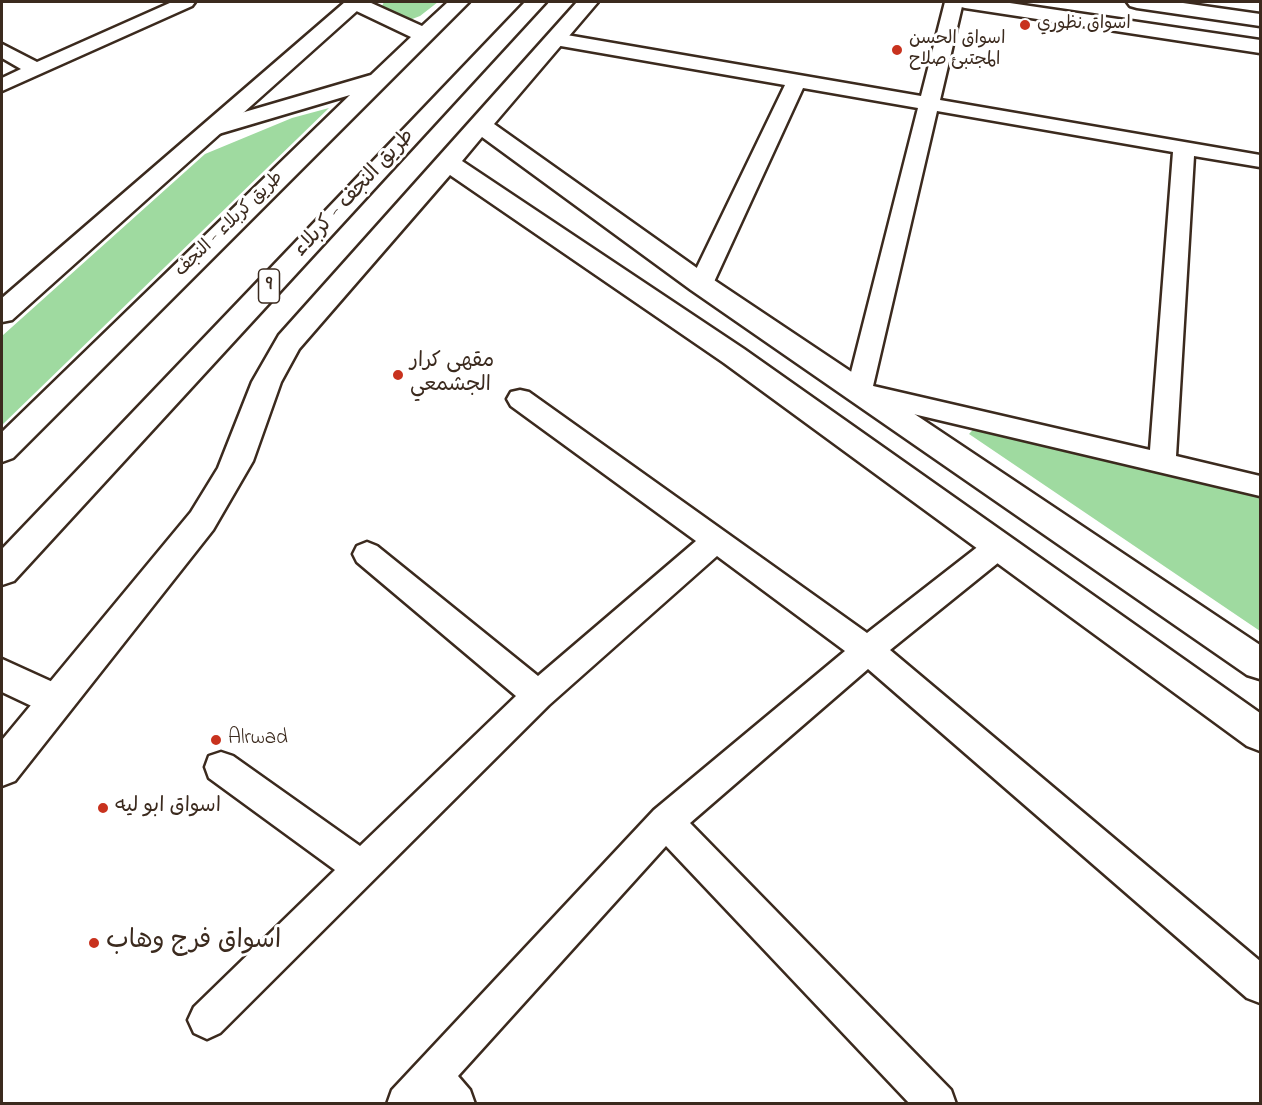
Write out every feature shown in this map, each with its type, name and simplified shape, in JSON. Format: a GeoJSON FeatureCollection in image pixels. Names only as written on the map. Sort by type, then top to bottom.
{"type":"FeatureCollection","features":[{"type":"Feature","properties":{"kind":"main road"},"geometry":{"type":"LineString","coordinates":[[2,313],[215,128],[354,2],[425,35]]}},
{"type":"Feature","properties":{"kind":"main road","name":"طريق كربلاء - النجف"},"geometry":{"type":"LineString","coordinates":[[2,450],[459,2]]}},
{"type":"Feature","properties":{"kind":"main road","name":"طريق النجف - كربلاء"},"geometry":{"type":"LineString","coordinates":[[2,571],[536,2]]}},
{"type":"Feature","properties":{"kind":"main road"},"geometry":{"type":"LineString","coordinates":[[2,768],[55,701],[136,606],[213,504],[241,453],[272,366],[289,342],[588,2]]}},
{"type":"Feature","properties":{"kind":"main road"},"geometry":{"type":"LineString","coordinates":[[965,2],[1260,47]]}},
{"type":"Feature","properties":{"kind":"main road"},"geometry":{"type":"LineString","coordinates":[[1137,2],[1260,20]]}},
{"type":"Feature","properties":{"kind":"main road"},"geometry":{"type":"LineString","coordinates":[[215,128],[380,79]]}},
{"type":"Feature","properties":{"kind":"main road"},"geometry":{"type":"LineString","coordinates":[[480,125],[701,284],[1260,664]]}},
{"type":"Feature","properties":{"kind":"main road"},"geometry":{"type":"LineString","coordinates":[[447,162],[734,356],[1260,734]]}},
{"type":"Feature","properties":{"kind":"main road"},"geometry":{"type":"LineString","coordinates":[[2,675],[55,701]]}},
{"type":"Feature","properties":{"kind":"street"},"geometry":{"type":"LineString","coordinates":[[2,84],[186,2]]}},
{"type":"Feature","properties":{"kind":"street"},"geometry":{"type":"LineString","coordinates":[[954,2],[859,392],[1260,486]]}},
{"type":"Feature","properties":{"kind":"street"},"geometry":{"type":"LineString","coordinates":[[555,39],[1260,161]]}},
{"type":"Feature","properties":{"kind":"street"},"geometry":{"type":"LineString","coordinates":[[2,50],[35,69]]}},
{"type":"Feature","properties":{"kind":"street"},"geometry":{"type":"LineString","coordinates":[[701,284],[796,81]]}},
{"type":"Feature","properties":{"kind":"street"},"geometry":{"type":"LineString","coordinates":[[1162,464],[1184,148]]}},
{"type":"Feature","properties":{"kind":"street"},"geometry":{"type":"LineString","coordinates":[[520,399],[868,650],[1260,986]]}},
{"type":"Feature","properties":{"kind":"street"},"geometry":{"type":"LineString","coordinates":[[207,1020],[538,695],[716,540]]}},
{"type":"Feature","properties":{"kind":"street"},"geometry":{"type":"LineString","coordinates":[[406,1104],[444,1089],[666,822],[868,650],[999,546]]}},
{"type":"Feature","properties":{"kind":"street"},"geometry":{"type":"LineString","coordinates":[[367,554],[538,695]]}},
{"type":"Feature","properties":{"kind":"street"},"geometry":{"type":"LineString","coordinates":[[221,767],[361,868]]}},
{"type":"Feature","properties":{"kind":"street"},"geometry":{"type":"LineString","coordinates":[[666,822],[937,1104]]}},
{"type":"Feature","properties":{"kind":"green space"},"geometry":{"type":"Polygon","coordinates":[[[384,2],[438,2],[420,16],[407,21],[379,12],[384,2]]]}},
{"type":"Feature","properties":{"kind":"green space"},"geometry":{"type":"Polygon","coordinates":[[[329,108],[2,425],[2,336],[205,154],[292,118],[329,108]]]}},
{"type":"Feature","properties":{"kind":"green space"},"geometry":{"type":"Polygon","coordinates":[[[980,422],[1110,462],[1260,497],[1260,631],[969,434],[980,422]]]}},
{"type":"Feature","properties":{"kind":"place","name":"اسواق نظوري"},"geometry":{"type":"Point","coordinates":[1025,25]}},
{"type":"Feature","properties":{"kind":"place","name":"اسواق الحسن المجتبئ صلاح"},"geometry":{"type":"Point","coordinates":[897,50]}},
{"type":"Feature","properties":{"kind":"place","name":"مقهى كرار الجشمعي"},"geometry":{"type":"Point","coordinates":[398,375]}},
{"type":"Feature","properties":{"kind":"place","name":"Alrwad"},"geometry":{"type":"Point","coordinates":[216,740]}},
{"type":"Feature","properties":{"kind":"place","name":"اسواق ابو ليه"},"geometry":{"type":"Point","coordinates":[103,808]}},
{"type":"Feature","properties":{"kind":"place","name":"اسواق فرج وهاب"},"geometry":{"type":"Point","coordinates":[94,943]}}]}
